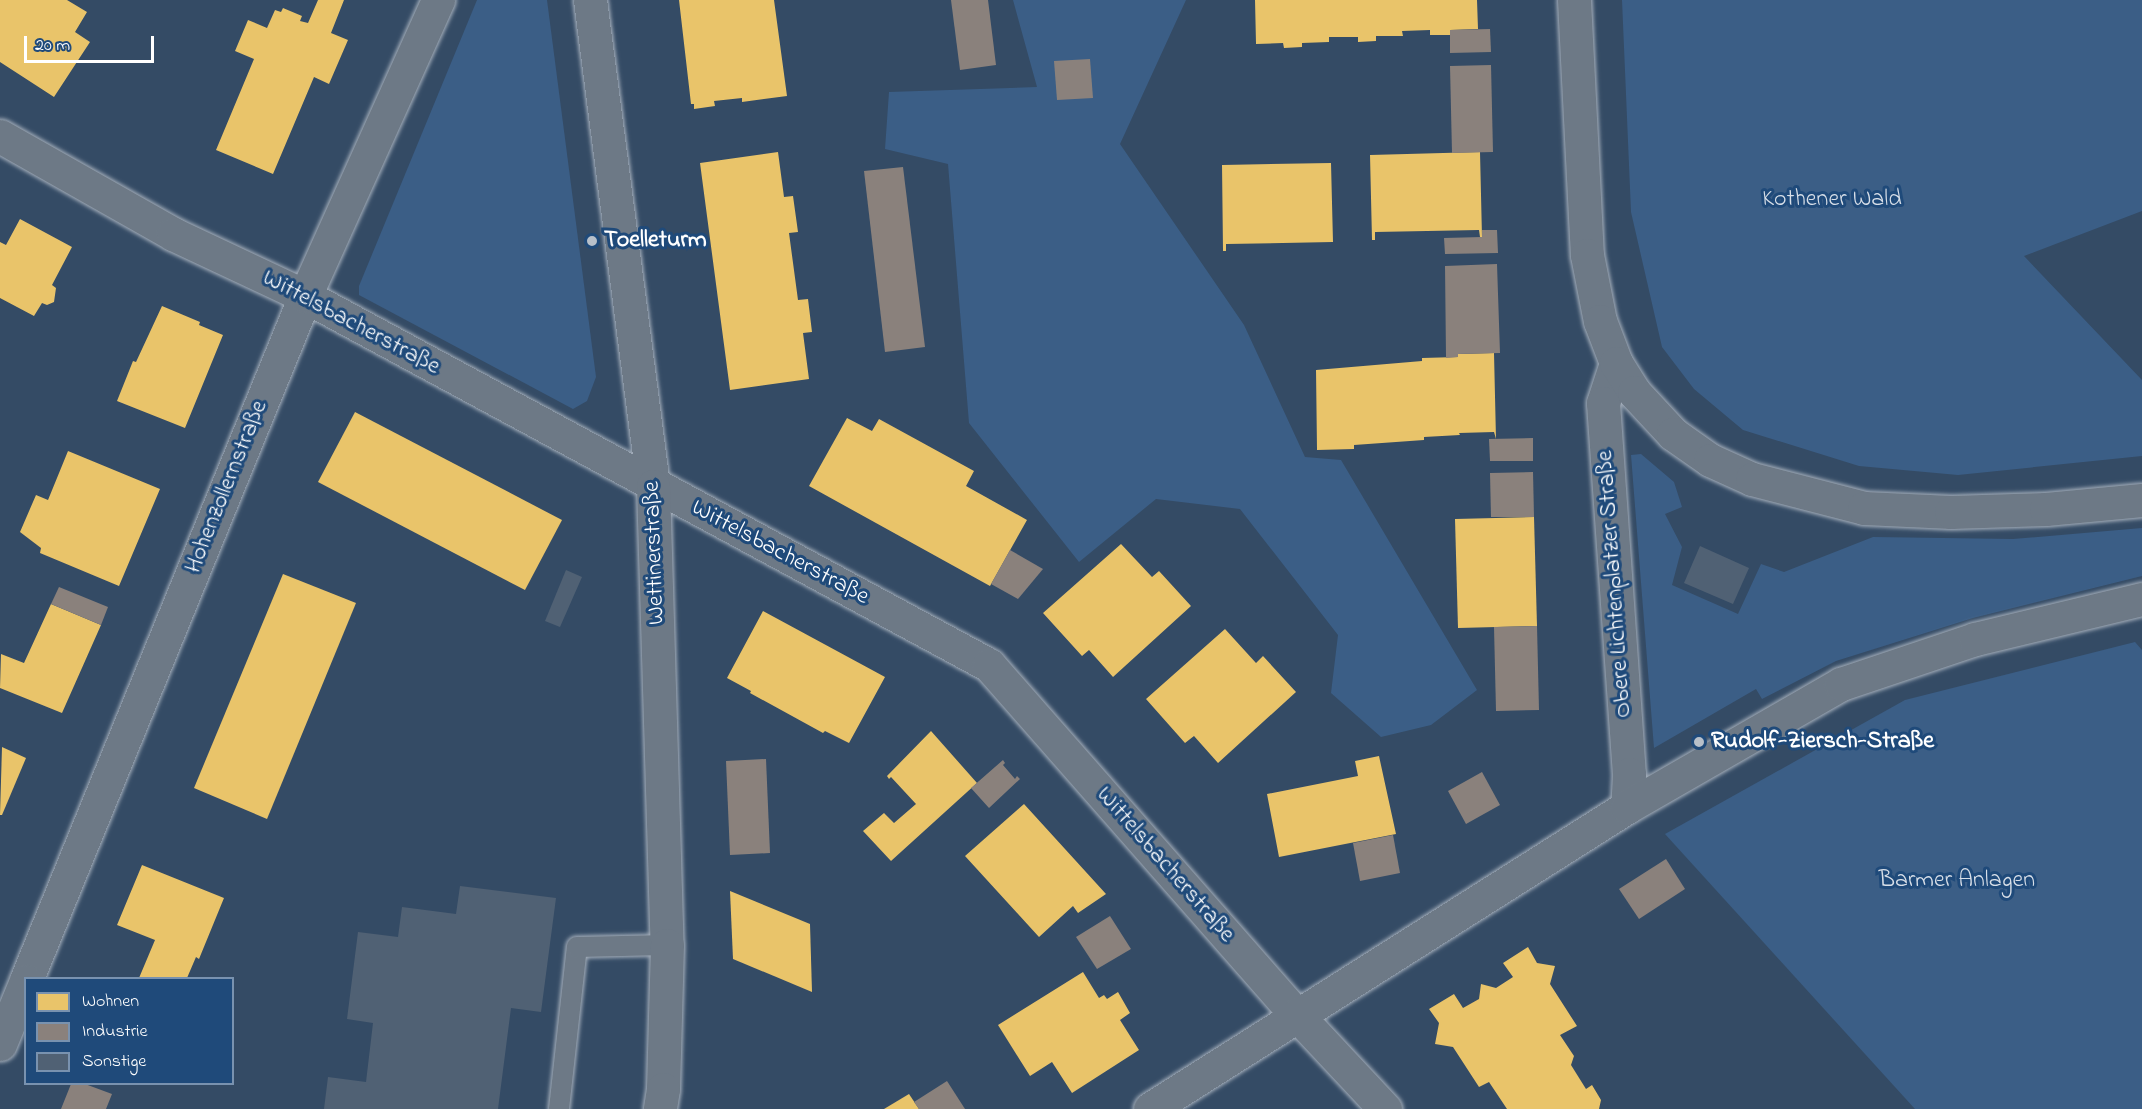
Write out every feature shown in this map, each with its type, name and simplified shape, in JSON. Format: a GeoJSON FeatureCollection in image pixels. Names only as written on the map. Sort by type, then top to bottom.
{"type":"FeatureCollection","features":[{"type":"Feature","properties":{"kind":"street","name":"Hohenzollernstraße"},"geometry":{"type":"LineString","coordinates":[[27,977],[305,296],[438,0]]}},
{"type":"Feature","properties":{"kind":"street","name":"Wettinerstraße"},"geometry":{"type":"LineString","coordinates":[[590,0],[653,486],[667,945],[663,1089],[660,1109]]}},
{"type":"Feature","properties":{"kind":"street"},"geometry":{"type":"LineString","coordinates":[[1574,0],[1587,255],[1600,321],[1616,363],[1634,393],[1673,434],[1710,460],[1752,479],[1875,508],[1951,512],[2046,509],[2142,500]]}},
{"type":"Feature","properties":{"kind":"street","name":"Wittelsbacherstraße"},"geometry":{"type":"LineString","coordinates":[[0,136],[173,234],[305,296],[653,486],[989,665],[1297,1015]]}},
{"type":"Feature","properties":{"kind":"street","name":"Obere Lichtenplatzer Straße"},"geometry":{"type":"LineString","coordinates":[[1616,363],[1603,403],[1629,774],[1627,807]]}},
{"type":"Feature","properties":{"kind":"street"},"geometry":{"type":"LineString","coordinates":[[1150,1109],[1627,807],[1841,684],[1975,639],[2142,599]]}},
{"type":"Feature","properties":{"kind":"street","name":"Hohenzollernstraße"},"geometry":{"type":"LineString","coordinates":[[0,1044],[24,985]]}},
{"type":"Feature","properties":{"kind":"street"},"geometry":{"type":"LineString","coordinates":[[1297,1015],[1385,1109]]}},
{"type":"Feature","properties":{"kind":"lane"},"geometry":{"type":"LineString","coordinates":[[559,1109],[577,947],[667,945]]}},
{"type":"Feature","properties":{"kind":"green space"},"geometry":{"type":"Polygon","coordinates":[[[477,0],[547,0],[596,377],[587,401],[573,409],[359,295],[359,286],[477,0]]]}},
{"type":"Feature","properties":{"kind":"green space"},"geometry":{"type":"Polygon","coordinates":[[[1013,0],[1186,0],[1120,144],[1244,325],[1305,457],[1341,460],[1477,690],[1431,725],[1381,737],[1331,693],[1338,635],[1240,509],[1156,499],[1079,562],[969,423],[948,164],[885,149],[889,92],[1037,87],[1013,0]]]}},
{"type":"Feature","properties":{"kind":"green space","name":"Kothener Wald"},"geometry":{"type":"Polygon","coordinates":[[[1622,0],[2142,0],[2142,211],[2024,256],[2142,380],[2142,456],[1958,475],[1859,466],[1743,430],[1694,389],[1662,347],[1631,212],[1622,0]]]}},
{"type":"Feature","properties":{"kind":"green space"},"geometry":{"type":"Polygon","coordinates":[[[1641,454],[1674,482],[1682,507],[1665,514],[1682,547],[1672,585],[1738,614],[1761,564],[1784,572],[1873,537],[2013,539],[2142,528],[2142,576],[1973,618],[1836,661],[1762,699],[1756,689],[1654,748],[1631,455],[1641,454]]]}},
{"type":"Feature","properties":{"kind":"green space","name":"Barmer Anlagen"},"geometry":{"type":"Polygon","coordinates":[[[2135,642],[2142,650],[2142,1109],[1915,1109],[1665,834],[1905,700],[2135,642]]]}},
{"type":"Feature","properties":{"kind":"building: Wohnen"},"geometry":{"type":"Polygon","coordinates":[[[0,0],[67,0],[87,12],[75,32],[90,42],[54,97],[0,62],[0,0]]]}},
{"type":"Feature","properties":{"kind":"building: Wohnen"},"geometry":{"type":"Polygon","coordinates":[[[318,0],[344,0],[331,33],[348,40],[329,84],[314,77],[273,174],[216,150],[254,59],[235,51],[248,20],[267,28],[275,10],[281,12],[283,8],[302,16],[300,21],[308,23],[318,0]]]}},
{"type":"Feature","properties":{"kind":"building: Wohnen"},"geometry":{"type":"Polygon","coordinates":[[[679,0],[774,0],[787,96],[742,102],[742,98],[714,101],[715,106],[694,109],[694,104],[691,104],[679,0]]]}},
{"type":"Feature","properties":{"kind":"building: Wohnen"},"geometry":{"type":"Polygon","coordinates":[[[1255,0],[1477,0],[1478,29],[1450,30],[1450,35],[1430,35],[1430,30],[1402,31],[1403,36],[1376,36],[1376,41],[1358,42],[1358,37],[1329,37],[1329,42],[1302,43],[1302,47],[1284,48],[1283,43],[1256,44],[1255,0]]]}},
{"type":"Feature","properties":{"kind":"building: Wohnen"},"geometry":{"type":"Polygon","coordinates":[[[778,152],[784,197],[793,196],[798,232],[789,233],[798,300],[808,299],[812,332],[803,333],[809,379],[730,390],[700,163],[778,152]]]}},
{"type":"Feature","properties":{"kind":"building: Wohnen"},"geometry":{"type":"Polygon","coordinates":[[[1480,152],[1482,237],[1480,237],[1479,230],[1375,232],[1375,240],[1372,240],[1370,155],[1480,152]]]}},
{"type":"Feature","properties":{"kind":"building: Wohnen"},"geometry":{"type":"Polygon","coordinates":[[[1331,163],[1333,242],[1226,244],[1226,251],[1223,251],[1222,165],[1331,163]]]}},
{"type":"Feature","properties":{"kind":"building: Wohnen"},"geometry":{"type":"Polygon","coordinates":[[[20,219],[72,247],[52,285],[56,288],[54,302],[47,305],[42,303],[34,316],[0,298],[0,242],[6,245],[20,219]]]}},
{"type":"Feature","properties":{"kind":"building: Wohnen"},"geometry":{"type":"Polygon","coordinates":[[[162,306],[200,322],[199,325],[223,335],[185,428],[117,401],[133,361],[136,362],[162,306]]]}},
{"type":"Feature","properties":{"kind":"building: Wohnen"},"geometry":{"type":"Polygon","coordinates":[[[1494,353],[1496,439],[1494,432],[1459,433],[1460,435],[1424,437],[1424,440],[1354,445],[1354,449],[1317,450],[1316,370],[1422,361],[1422,358],[1458,357],[1458,354],[1494,353]]]}},
{"type":"Feature","properties":{"kind":"building: Wohnen"},"geometry":{"type":"Polygon","coordinates":[[[355,412],[562,520],[525,590],[318,482],[355,412]]]}},
{"type":"Feature","properties":{"kind":"building: Wohnen"},"geometry":{"type":"Polygon","coordinates":[[[847,418],[872,431],[879,419],[974,471],[966,486],[1027,520],[990,586],[809,486],[847,418]]]}},
{"type":"Feature","properties":{"kind":"building: Wohnen"},"geometry":{"type":"Polygon","coordinates":[[[68,451],[160,489],[119,586],[40,553],[41,548],[20,532],[36,495],[48,500],[68,451]]]}},
{"type":"Feature","properties":{"kind":"building: Wohnen"},"geometry":{"type":"Polygon","coordinates":[[[1534,517],[1537,626],[1458,628],[1455,519],[1534,517]]]}},
{"type":"Feature","properties":{"kind":"building: Wohnen"},"geometry":{"type":"Polygon","coordinates":[[[1121,544],[1152,577],[1159,571],[1191,606],[1113,677],[1089,650],[1082,656],[1043,613],[1121,544]]]}},
{"type":"Feature","properties":{"kind":"building: Wohnen"},"geometry":{"type":"Polygon","coordinates":[[[283,574],[356,603],[267,819],[194,788],[283,574]]]}},
{"type":"Feature","properties":{"kind":"building: Wohnen"},"geometry":{"type":"Polygon","coordinates":[[[51,604],[101,625],[62,713],[0,688],[1,654],[24,663],[51,604]]]}},
{"type":"Feature","properties":{"kind":"building: Wohnen"},"geometry":{"type":"Polygon","coordinates":[[[763,611],[885,677],[849,743],[825,731],[823,733],[727,678],[763,611]]]}},
{"type":"Feature","properties":{"kind":"building: Wohnen"},"geometry":{"type":"Polygon","coordinates":[[[1225,629],[1256,663],[1263,656],[1296,692],[1218,763],[1194,736],[1185,743],[1146,699],[1225,629]]]}},
{"type":"Feature","properties":{"kind":"building: Wohnen"},"geometry":{"type":"Polygon","coordinates":[[[931,731],[977,783],[891,861],[863,831],[884,813],[894,823],[916,804],[891,777],[889,779],[887,776],[931,731]]]}},
{"type":"Feature","properties":{"kind":"building: Wohnen"},"geometry":{"type":"Polygon","coordinates":[[[2,747],[26,758],[2,815],[0,815],[2,747]]]}},
{"type":"Feature","properties":{"kind":"building: Wohnen"},"geometry":{"type":"Polygon","coordinates":[[[1379,756],[1396,834],[1279,857],[1267,794],[1358,776],[1355,761],[1379,756]]]}},
{"type":"Feature","properties":{"kind":"building: Wohnen"},"geometry":{"type":"Polygon","coordinates":[[[1024,804],[1106,894],[1078,913],[1073,906],[1039,937],[965,856],[1024,804]]]}},
{"type":"Feature","properties":{"kind":"building: Wohnen"},"geometry":{"type":"Polygon","coordinates":[[[142,865],[224,898],[199,959],[196,957],[187,977],[139,977],[155,940],[117,925],[142,865]]]}},
{"type":"Feature","properties":{"kind":"building: Wohnen"},"geometry":{"type":"Polygon","coordinates":[[[730,891],[810,924],[812,992],[733,959],[730,891]]]}},
{"type":"Feature","properties":{"kind":"building: Wohnen"},"geometry":{"type":"Polygon","coordinates":[[[1528,947],[1537,963],[1555,966],[1550,984],[1577,1026],[1560,1035],[1574,1056],[1571,1065],[1586,1089],[1592,1085],[1601,1100],[1599,1109],[1507,1109],[1489,1082],[1479,1087],[1453,1047],[1435,1044],[1439,1023],[1429,1009],[1454,994],[1463,1008],[1479,999],[1481,984],[1496,988],[1513,977],[1503,963],[1528,947]]]}},
{"type":"Feature","properties":{"kind":"building: Wohnen"},"geometry":{"type":"Polygon","coordinates":[[[1083,972],[1099,998],[1104,995],[1107,999],[1118,992],[1130,1013],[1120,1020],[1139,1050],[1072,1093],[1052,1062],[1030,1076],[998,1025],[1083,972]]]}},
{"type":"Feature","properties":{"kind":"building: Wohnen"},"geometry":{"type":"Polygon","coordinates":[[[909,1094],[919,1109],[884,1109],[909,1094]]]}},
{"type":"Feature","properties":{"kind":"building: Industrie"},"geometry":{"type":"Polygon","coordinates":[[[951,0],[988,0],[996,65],[960,70],[951,0]]]}},
{"type":"Feature","properties":{"kind":"building: Industrie"},"geometry":{"type":"Polygon","coordinates":[[[1490,29],[1491,52],[1450,53],[1450,30],[1490,29]]]}},
{"type":"Feature","properties":{"kind":"building: Industrie"},"geometry":{"type":"Polygon","coordinates":[[[1090,59],[1093,98],[1057,100],[1054,61],[1090,59]]]}},
{"type":"Feature","properties":{"kind":"building: Industrie"},"geometry":{"type":"Polygon","coordinates":[[[1491,65],[1493,152],[1452,153],[1450,66],[1491,65]]]}},
{"type":"Feature","properties":{"kind":"building: Industrie"},"geometry":{"type":"Polygon","coordinates":[[[903,167],[925,347],[885,352],[864,171],[903,167]]]}},
{"type":"Feature","properties":{"kind":"building: Industrie"},"geometry":{"type":"Polygon","coordinates":[[[1482,230],[1497,230],[1498,253],[1445,254],[1444,238],[1482,237],[1482,230]]]}},
{"type":"Feature","properties":{"kind":"building: Industrie"},"geometry":{"type":"Polygon","coordinates":[[[1497,264],[1500,353],[1458,354],[1458,357],[1446,358],[1445,266],[1497,264]]]}},
{"type":"Feature","properties":{"kind":"building: Industrie"},"geometry":{"type":"Polygon","coordinates":[[[1533,438],[1533,461],[1490,461],[1489,439],[1533,438]]]}},
{"type":"Feature","properties":{"kind":"building: Industrie"},"geometry":{"type":"Polygon","coordinates":[[[1533,472],[1534,517],[1491,517],[1490,473],[1533,472]]]}},
{"type":"Feature","properties":{"kind":"building: Industrie"},"geometry":{"type":"Polygon","coordinates":[[[1010,550],[1043,569],[1018,599],[991,584],[1010,550]]]}},
{"type":"Feature","properties":{"kind":"building: Industrie"},"geometry":{"type":"Polygon","coordinates":[[[59,587],[108,607],[101,625],[51,604],[59,587]]]}},
{"type":"Feature","properties":{"kind":"building: Industrie"},"geometry":{"type":"Polygon","coordinates":[[[1537,626],[1539,710],[1496,711],[1494,627],[1537,626]]]}},
{"type":"Feature","properties":{"kind":"building: Industrie"},"geometry":{"type":"Polygon","coordinates":[[[766,759],[770,853],[730,855],[726,761],[766,759]]]}},
{"type":"Feature","properties":{"kind":"building: Industrie"},"geometry":{"type":"Polygon","coordinates":[[[1003,760],[1005,763],[1003,765],[1015,779],[1017,776],[1020,779],[989,808],[971,788],[1003,760]]]}},
{"type":"Feature","properties":{"kind":"building: Industrie"},"geometry":{"type":"Polygon","coordinates":[[[1482,772],[1500,805],[1466,824],[1448,791],[1482,772]]]}},
{"type":"Feature","properties":{"kind":"building: Industrie"},"geometry":{"type":"Polygon","coordinates":[[[1393,835],[1400,873],[1360,881],[1353,843],[1393,835]]]}},
{"type":"Feature","properties":{"kind":"building: Industrie"},"geometry":{"type":"Polygon","coordinates":[[[1666,859],[1685,889],[1639,919],[1619,889],[1666,859]]]}},
{"type":"Feature","properties":{"kind":"building: Industrie"},"geometry":{"type":"Polygon","coordinates":[[[1110,916],[1131,949],[1097,969],[1076,937],[1110,916]]]}},
{"type":"Feature","properties":{"kind":"building: Industrie"},"geometry":{"type":"Polygon","coordinates":[[[947,1081],[965,1109],[919,1109],[914,1102],[947,1081]]]}},
{"type":"Feature","properties":{"kind":"building: Industrie"},"geometry":{"type":"Polygon","coordinates":[[[71,1085],[88,1085],[112,1094],[106,1109],[61,1109],[71,1085]]]}},
{"type":"Feature","properties":{"kind":"building: Sonstige"},"geometry":{"type":"Polygon","coordinates":[[[1700,546],[1749,568],[1733,604],[1684,583],[1700,546]]]}},
{"type":"Feature","properties":{"kind":"building: Sonstige"},"geometry":{"type":"Polygon","coordinates":[[[566,570],[582,577],[560,627],[545,621],[566,570]]]}},
{"type":"Feature","properties":{"kind":"building: Sonstige"},"geometry":{"type":"Polygon","coordinates":[[[460,886],[556,898],[541,1012],[511,1008],[498,1109],[324,1109],[328,1077],[366,1082],[373,1023],[347,1019],[358,932],[398,937],[402,907],[456,914],[460,886]]]}},
{"type":"Feature","properties":{"kind":"place","name":"Toelleturm"},"geometry":{"type":"Point","coordinates":[592,241]}},
{"type":"Feature","properties":{"kind":"place","name":"Rudolf-Ziersch-Straße"},"geometry":{"type":"Point","coordinates":[1699,742]}}]}
